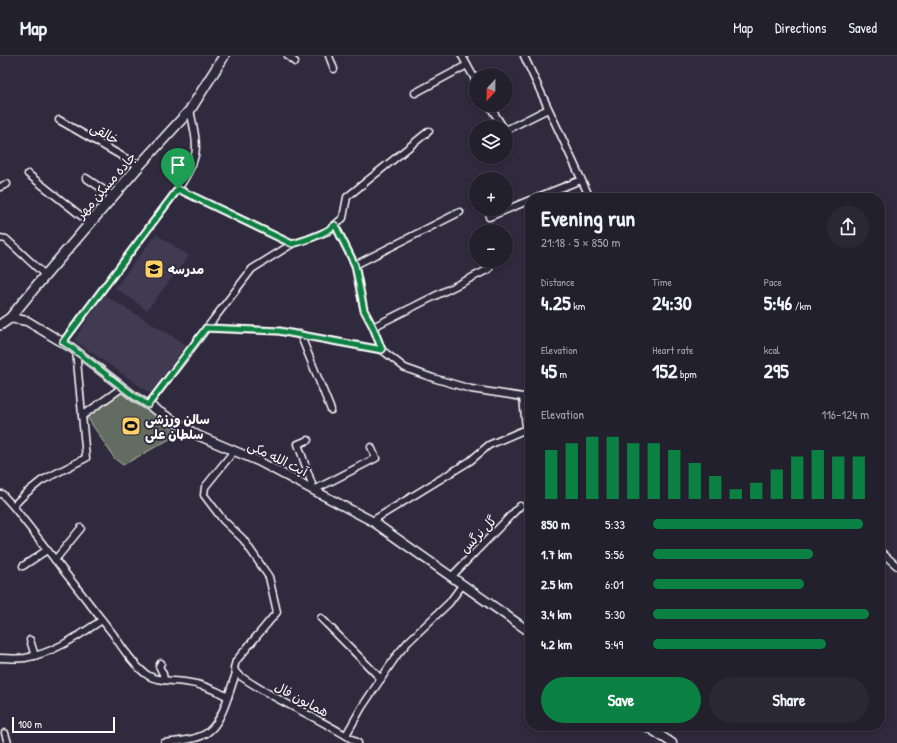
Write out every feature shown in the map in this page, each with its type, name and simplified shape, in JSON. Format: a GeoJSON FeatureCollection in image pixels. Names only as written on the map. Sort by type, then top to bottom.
{"type":"FeatureCollection","features":[{"type":"Feature","properties":{"kind":"main road","name":"جاده مسکن مهر"},"geometry":{"type":"LineString","coordinates":[[0,324],[10,318],[90,222],[190,110],[224,56]]}},
{"type":"Feature","properties":{"kind":"street"},"geometry":{"type":"LineString","coordinates":[[288,56],[295,62]]}},
{"type":"Feature","properties":{"kind":"street"},"geometry":{"type":"LineString","coordinates":[[329,56],[334,69]]}},
{"type":"Feature","properties":{"kind":"street"},"geometry":{"type":"LineString","coordinates":[[462,56],[469,69]]}},
{"type":"Feature","properties":{"kind":"street"},"geometry":{"type":"LineString","coordinates":[[524,56],[588,193]]}},
{"type":"Feature","properties":{"kind":"street"},"geometry":{"type":"LineString","coordinates":[[415,94],[467,65]]}},
{"type":"Feature","properties":{"kind":"street"},"geometry":{"type":"LineString","coordinates":[[513,126],[548,109]]}},
{"type":"Feature","properties":{"kind":"street"},"geometry":{"type":"LineString","coordinates":[[63,342],[190,172],[196,156],[196,139],[190,110]]}},
{"type":"Feature","properties":{"kind":"street","name":"خالقی"},"geometry":{"type":"LineString","coordinates":[[60,120],[139,166]]}},
{"type":"Feature","properties":{"kind":"street"},"geometry":{"type":"LineString","coordinates":[[148,405],[252,269],[292,244],[308,240],[328,231],[342,218],[347,198],[429,131]]}},
{"type":"Feature","properties":{"kind":"street"},"geometry":{"type":"LineString","coordinates":[[28,174],[90,222]]}},
{"type":"Feature","properties":{"kind":"street"},"geometry":{"type":"LineString","coordinates":[[86,178],[113,196]]}},
{"type":"Feature","properties":{"kind":"street"},"geometry":{"type":"LineString","coordinates":[[548,193],[581,180]]}},
{"type":"Feature","properties":{"kind":"street"},"geometry":{"type":"LineString","coordinates":[[0,188],[7,184]]}},
{"type":"Feature","properties":{"kind":"street"},"geometry":{"type":"LineString","coordinates":[[178,189],[292,244]]}},
{"type":"Feature","properties":{"kind":"street"},"geometry":{"type":"LineString","coordinates":[[489,217],[525,202]]}},
{"type":"Feature","properties":{"kind":"street"},"geometry":{"type":"LineString","coordinates":[[355,265],[460,212]]}},
{"type":"Feature","properties":{"kind":"street"},"geometry":{"type":"LineString","coordinates":[[335,225],[355,265],[364,310],[373,327],[382,350]]}},
{"type":"Feature","properties":{"kind":"street"},"geometry":{"type":"LineString","coordinates":[[0,238],[6,239],[45,275]]}},
{"type":"Feature","properties":{"kind":"street"},"geometry":{"type":"LineString","coordinates":[[373,327],[489,269]]}},
{"type":"Feature","properties":{"kind":"street","name":"آیت الله مکی"},"geometry":{"type":"LineString","coordinates":[[10,318],[27,321],[76,350],[148,405],[197,435],[258,461],[372,521],[525,628]]}},
{"type":"Feature","properties":{"kind":"street"},"geometry":{"type":"LineString","coordinates":[[206,328],[279,331],[382,350],[406,368],[433,378],[471,389],[523,397],[525,418]]}},
{"type":"Feature","properties":{"kind":"street"},"geometry":{"type":"LineString","coordinates":[[300,334],[331,410]]}},
{"type":"Feature","properties":{"kind":"street"},"geometry":{"type":"LineString","coordinates":[[13,506],[41,481],[86,458],[76,350]]}},
{"type":"Feature","properties":{"kind":"street"},"geometry":{"type":"LineString","coordinates":[[82,416],[123,387]]}},
{"type":"Feature","properties":{"kind":"street"},"geometry":{"type":"LineString","coordinates":[[372,521],[470,461],[489,445],[525,428]]}},
{"type":"Feature","properties":{"kind":"street"},"geometry":{"type":"LineString","coordinates":[[308,440],[298,444],[314,490],[376,458],[371,447]]}},
{"type":"Feature","properties":{"kind":"street"},"geometry":{"type":"LineString","coordinates":[[164,743],[201,737],[212,730],[220,717],[228,697],[236,673],[234,668],[236,661],[278,612],[269,577],[243,540],[223,520],[204,495],[205,486],[234,451]]}},
{"type":"Feature","properties":{"kind":"street"},"geometry":{"type":"LineString","coordinates":[[1,492],[102,620],[122,648],[141,670],[148,676],[157,679],[201,684],[215,689],[228,697]]}},
{"type":"Feature","properties":{"kind":"street","name":"گل نرگس"},"geometry":{"type":"LineString","coordinates":[[452,576],[520,506]]}},
{"type":"Feature","properties":{"kind":"street"},"geometry":{"type":"LineString","coordinates":[[55,560],[81,528]]}},
{"type":"Feature","properties":{"kind":"street"},"geometry":{"type":"LineString","coordinates":[[23,566],[47,550]]}},
{"type":"Feature","properties":{"kind":"street"},"geometry":{"type":"LineString","coordinates":[[885,556],[897,566]]}},
{"type":"Feature","properties":{"kind":"street"},"geometry":{"type":"LineString","coordinates":[[346,735],[362,707],[408,642],[449,603],[463,584]]}},
{"type":"Feature","properties":{"kind":"street"},"geometry":{"type":"LineString","coordinates":[[321,618],[381,679]]}},
{"type":"Feature","properties":{"kind":"street"},"geometry":{"type":"LineString","coordinates":[[0,658],[24,658],[48,652],[71,641],[102,620]]}},
{"type":"Feature","properties":{"kind":"street"},"geometry":{"type":"LineString","coordinates":[[30,640],[34,656]]}},
{"type":"Feature","properties":{"kind":"street"},"geometry":{"type":"LineString","coordinates":[[161,663],[159,666],[164,680]]}},
{"type":"Feature","properties":{"kind":"street","name":"همایون فال"},"geometry":{"type":"LineString","coordinates":[[236,673],[257,687],[358,743]]}},
{"type":"Feature","properties":{"kind":"street"},"geometry":{"type":"LineString","coordinates":[[654,731],[672,743]]}},
{"type":"Feature","properties":{"kind":"street"},"geometry":{"type":"LineString","coordinates":[[5,733],[8,743]]}},
{"type":"Feature","properties":{"kind":"shaded area"},"geometry":{"type":"Polygon","coordinates":[[[156,234],[189,256],[147,310],[115,288],[156,234]]]}},
{"type":"Feature","properties":{"kind":"shaded area"},"geometry":{"type":"Polygon","coordinates":[[[104,295],[187,345],[154,396],[74,340],[104,295]]]}},
{"type":"Feature","properties":{"kind":"green space","name":"سالن ورزشی سلطان علی"},"geometry":{"type":"Polygon","coordinates":[[[123,387],[179,434],[123,465],[115,459],[87,417],[123,387]]]}},
{"type":"Feature","properties":{"kind":"place","name":"مدرسه"},"geometry":{"type":"Point","coordinates":[154,269]}},
{"type":"Feature","properties":{"kind":"place","name":"سالن ورزشی سلطان علی"},"geometry":{"type":"Point","coordinates":[131,426]}},
{"type":"Feature","properties":{"kind":"route"},"geometry":{"type":"LineString","coordinates":[[178,189],[292,244],[308,240],[328,231],[335,225],[355,265],[364,310],[373,327],[382,350],[279,331],[206,328],[148,405],[135,397],[63,342],[178,189]]}}]}
